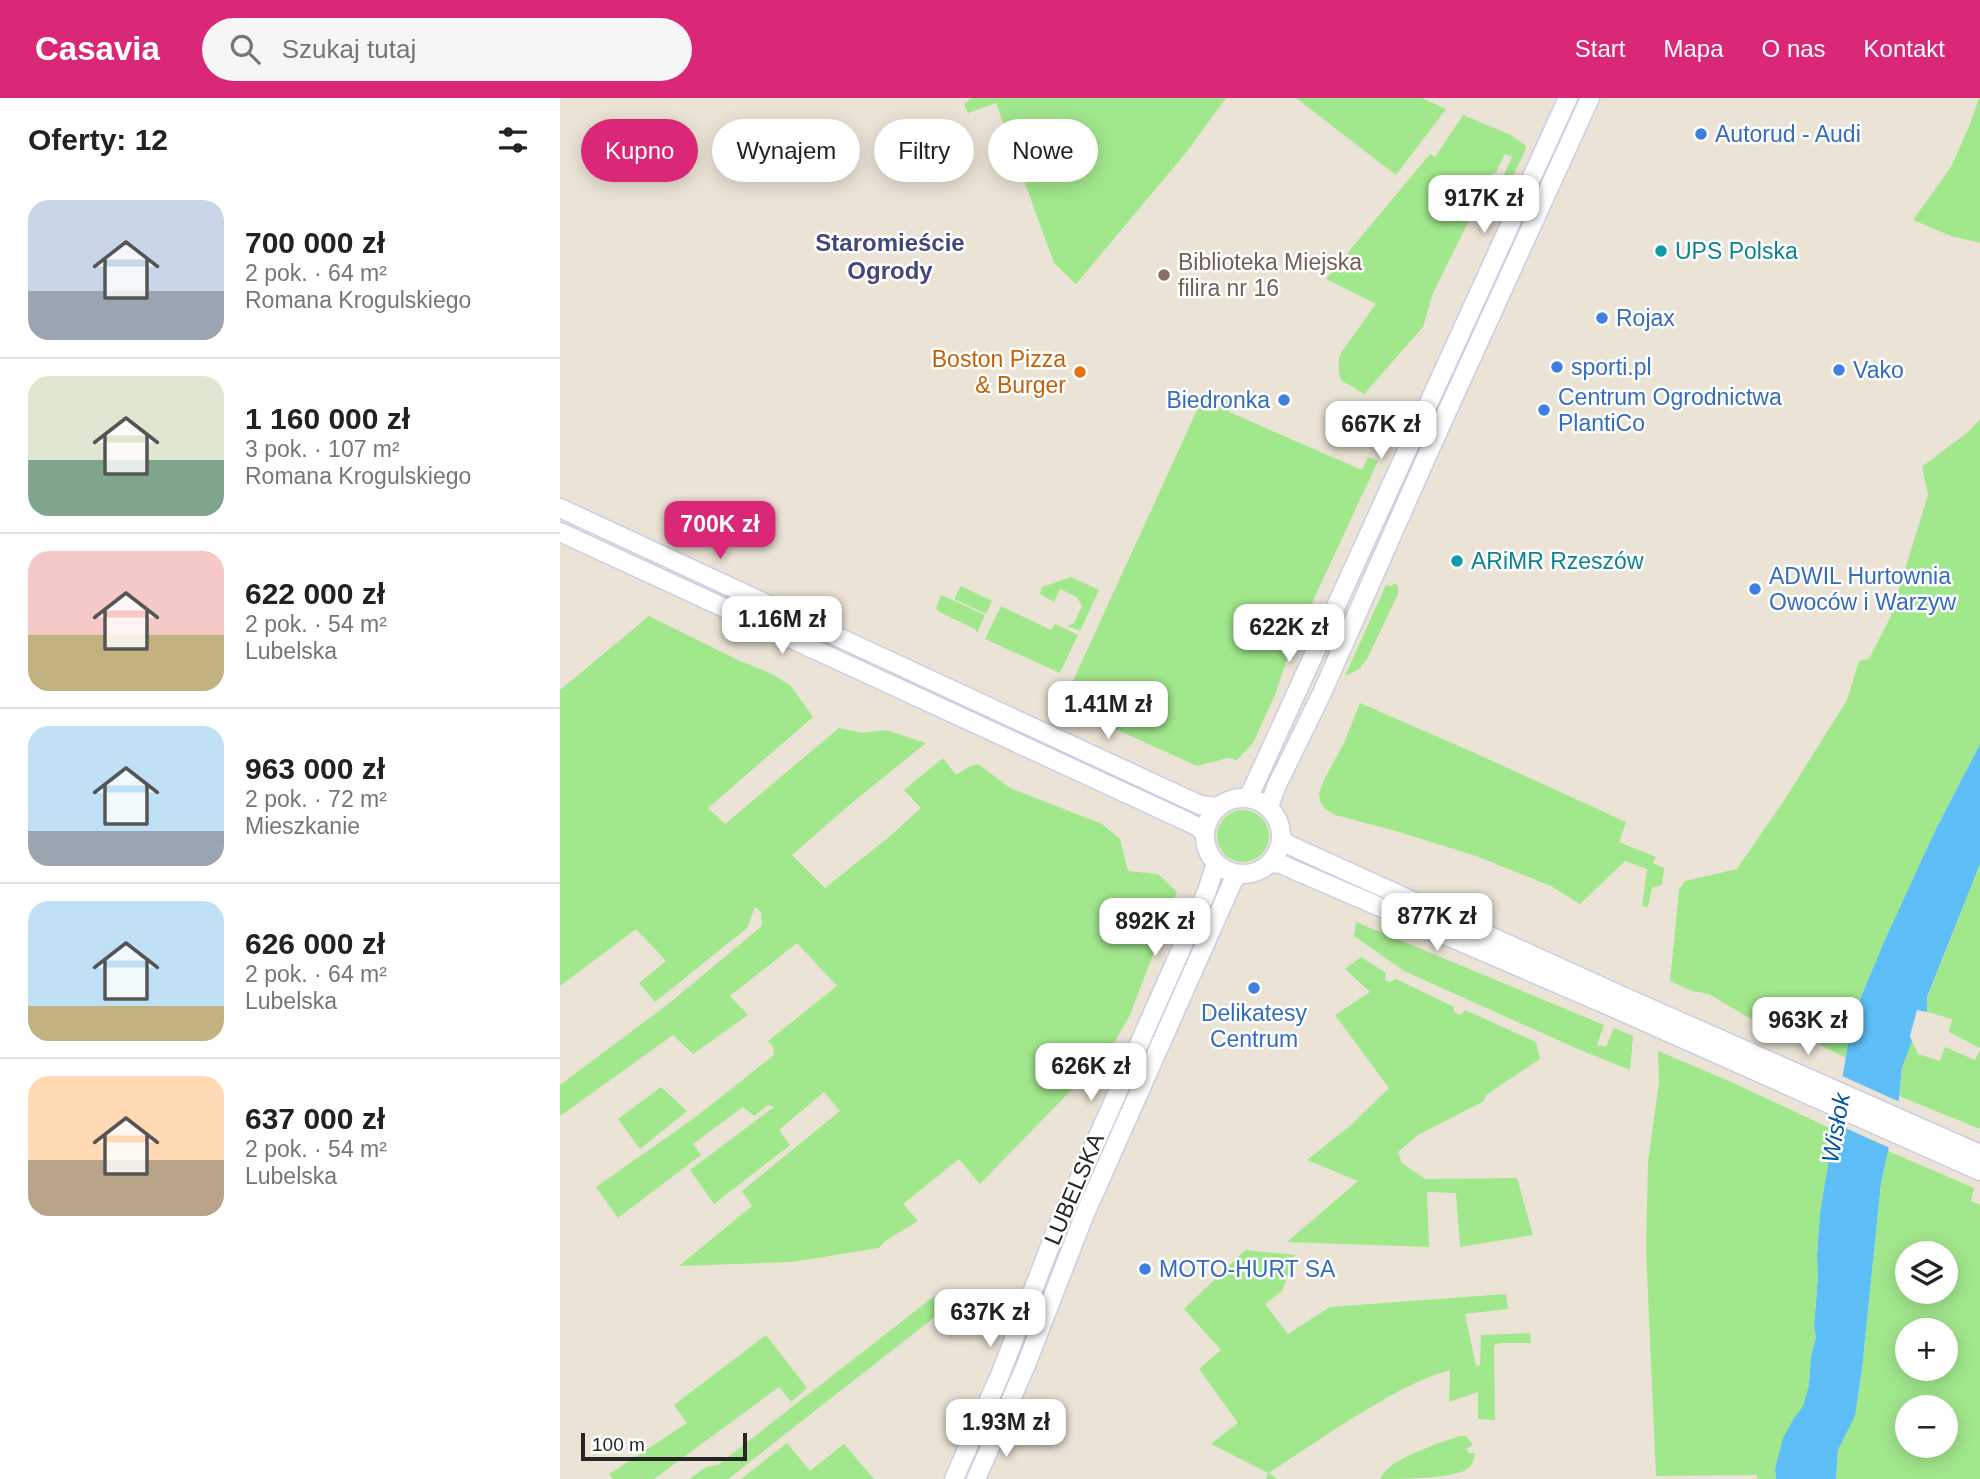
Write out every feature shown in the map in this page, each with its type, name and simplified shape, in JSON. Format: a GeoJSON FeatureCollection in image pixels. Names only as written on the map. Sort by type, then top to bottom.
{"type":"FeatureCollection","features":[{"type":"Feature","properties":{"kind":"main road"},"geometry":{"type":"LineString","coordinates":[[1247,797],[1568,98]]}},
{"type":"Feature","properties":{"kind":"main road"},"geometry":{"type":"LineString","coordinates":[[1269,807],[1590,98]]}},
{"type":"Feature","properties":{"kind":"main road"},"geometry":{"type":"LineString","coordinates":[[560,508],[1200,805],[1217,807]]}},
{"type":"Feature","properties":{"kind":"main road"},"geometry":{"type":"LineString","coordinates":[[560,532],[1186,821],[1204,833]]}},
{"type":"Feature","properties":{"kind":"main road"},"geometry":{"type":"LineString","coordinates":[[1247,797],[1261,801],[1269,807],[1279,823],[1281,837],[1278,852],[1270,863],[1259,871],[1239,874],[1225,870],[1216,863],[1207,850],[1204,833],[1207,820],[1217,807],[1233,798],[1247,797]]}},
{"type":"Feature","properties":{"kind":"main road"},"geometry":{"type":"LineString","coordinates":[[1281,837],[1287,844],[1980,1171]]}},
{"type":"Feature","properties":{"kind":"main road","name":"LUBELSKA"},"geometry":{"type":"LineString","coordinates":[[954,1479],[1000,1375],[1056,1231],[1207,891],[1216,863]]}},
{"type":"Feature","properties":{"kind":"main road"},"geometry":{"type":"LineString","coordinates":[[1270,863],[1292,869],[1617,1001],[1980,1154]]}},
{"type":"Feature","properties":{"kind":"main road","name":"LUBELSKA"},"geometry":{"type":"LineString","coordinates":[[976,1479],[1026,1365],[1094,1193],[1233,881],[1239,874]]}},
{"type":"Feature","properties":{"kind":"green space"},"geometry":{"type":"Polygon","coordinates":[[[971,98],[1226,98],[1185,154],[1076,284],[1054,263],[1025,182],[1098,182],[1098,119],[1002,119],[996,103],[968,113],[964,105],[971,98]]]}},
{"type":"Feature","properties":{"kind":"green space"},"geometry":{"type":"Polygon","coordinates":[[[1296,98],[1422,98],[1446,109],[1396,175],[1296,98]]]}},
{"type":"Feature","properties":{"kind":"green space"},"geometry":{"type":"Polygon","coordinates":[[[1979,98],[1980,243],[1951,236],[1913,220],[1951,167],[1979,98]]]}},
{"type":"Feature","properties":{"kind":"green space"},"geometry":{"type":"Polygon","coordinates":[[[1463,115],[1511,135],[1526,146],[1525,151],[1513,176],[1509,178],[1503,177],[1512,157],[1505,154],[1496,172],[1492,174],[1433,293],[1423,327],[1364,394],[1341,380],[1339,361],[1340,354],[1376,304],[1326,279],[1430,154],[1435,157],[1463,115]]]}},
{"type":"Feature","properties":{"kind":"green space"},"geometry":{"type":"Polygon","coordinates":[[[1210,394],[1233,401],[1229,412],[1362,470],[1368,457],[1378,461],[1290,650],[1275,695],[1253,743],[1237,760],[1228,758],[1197,766],[1062,705],[1197,410],[1210,394]]]}},
{"type":"Feature","properties":{"kind":"green space"},"geometry":{"type":"Polygon","coordinates":[[[1980,419],[1980,744],[1935,831],[1861,997],[1846,1058],[1778,1026],[1758,1023],[1709,994],[1692,991],[1670,981],[1679,890],[1685,881],[1737,869],[1785,799],[1847,700],[1859,661],[1869,659],[1890,618],[1928,495],[1922,467],[1969,431],[1980,419]]]}},
{"type":"Feature","properties":{"kind":"green space"},"geometry":{"type":"Polygon","coordinates":[[[1071,577],[1099,590],[1080,631],[1068,626],[1074,623],[1082,606],[1077,597],[1060,589],[1054,602],[1040,594],[1042,587],[1071,577]]]}},
{"type":"Feature","properties":{"kind":"green space"},"geometry":{"type":"Polygon","coordinates":[[[1394,583],[1398,586],[1398,594],[1367,659],[1359,669],[1345,676],[1386,585],[1392,586],[1394,583]]]}},
{"type":"Feature","properties":{"kind":"green space"},"geometry":{"type":"Polygon","coordinates":[[[961,586],[992,601],[986,614],[954,599],[961,586]]]}},
{"type":"Feature","properties":{"kind":"green space"},"geometry":{"type":"Polygon","coordinates":[[[941,595],[985,615],[977,633],[975,629],[939,612],[936,608],[941,595]]]}},
{"type":"Feature","properties":{"kind":"green space"},"geometry":{"type":"Polygon","coordinates":[[[1001,606],[1051,630],[1055,624],[1078,635],[1060,673],[985,639],[1001,606]]]}},
{"type":"Feature","properties":{"kind":"green space"},"geometry":{"type":"Polygon","coordinates":[[[649,616],[790,685],[813,717],[708,808],[725,824],[839,728],[862,733],[886,730],[926,743],[792,855],[825,888],[921,808],[904,790],[943,758],[956,775],[978,764],[1010,788],[1102,824],[1120,839],[1128,871],[1158,874],[1177,892],[1130,1015],[1110,1050],[980,1184],[959,1159],[903,1204],[918,1221],[885,1241],[879,1248],[792,1262],[679,1266],[752,1206],[742,1191],[840,1111],[824,1092],[779,1130],[790,1145],[714,1204],[690,1170],[774,1107],[768,1105],[754,1116],[743,1107],[693,1144],[701,1155],[618,1218],[596,1187],[693,1119],[774,1055],[773,1047],[768,1041],[837,986],[797,943],[730,996],[748,1015],[693,1054],[673,1035],[560,1116],[560,1085],[667,1005],[762,926],[761,912],[755,907],[747,928],[655,1002],[639,983],[666,961],[636,929],[560,986],[560,690],[649,616]]]}},
{"type":"Feature","properties":{"kind":"green space"},"geometry":{"type":"Polygon","coordinates":[[[1360,703],[1626,822],[1619,842],[1656,857],[1653,863],[1664,868],[1662,885],[1652,888],[1648,907],[1642,906],[1647,869],[1625,861],[1580,904],[1551,886],[1476,856],[1335,815],[1325,809],[1319,793],[1360,703]]]}},
{"type":"Feature","properties":{"kind":"green space"},"geometry":{"type":"Polygon","coordinates":[[[1243,810],[1253,812],[1261,818],[1267,826],[1267,846],[1261,854],[1253,860],[1243,862],[1233,860],[1225,854],[1219,846],[1217,836],[1219,826],[1225,818],[1233,812],[1243,810]]]}},
{"type":"Feature","properties":{"kind":"green space"},"geometry":{"type":"Polygon","coordinates":[[[1980,864],[1980,1048],[1949,1032],[1952,1019],[1927,1012],[1927,998],[1980,864]]]}},
{"type":"Feature","properties":{"kind":"green space"},"geometry":{"type":"Polygon","coordinates":[[[1356,922],[1604,1025],[1597,1045],[1606,1047],[1614,1028],[1633,1036],[1630,1070],[1404,971],[1354,936],[1356,922]]]}},
{"type":"Feature","properties":{"kind":"green space"},"geometry":{"type":"Polygon","coordinates":[[[1361,957],[1386,973],[1385,980],[1390,982],[1396,979],[1454,1007],[1454,1012],[1460,1015],[1465,1010],[1536,1042],[1540,1059],[1486,1095],[1484,1101],[1418,1135],[1398,1152],[1402,1163],[1425,1179],[1517,1178],[1533,1235],[1460,1247],[1456,1193],[1427,1192],[1429,1247],[1287,1242],[1358,1181],[1307,1160],[1350,1126],[1389,1088],[1335,1015],[1370,992],[1345,969],[1361,957]]]}},
{"type":"Feature","properties":{"kind":"green space"},"geometry":{"type":"Polygon","coordinates":[[[1912,1041],[1918,1054],[1940,1061],[1945,1047],[1975,1060],[1980,1050],[1980,1129],[1899,1096],[1902,1068],[1912,1041]]]}},
{"type":"Feature","properties":{"kind":"green space"},"geometry":{"type":"Polygon","coordinates":[[[1658,1051],[1834,1130],[1820,1213],[1814,1326],[1816,1337],[1811,1356],[1809,1385],[1803,1406],[1794,1418],[1775,1469],[1776,1479],[1757,1479],[1757,1475],[1656,1476],[1646,1249],[1648,1162],[1659,1082],[1658,1051]]]}},
{"type":"Feature","properties":{"kind":"green space"},"geometry":{"type":"Polygon","coordinates":[[[661,1087],[687,1111],[640,1149],[618,1119],[661,1087]]]}},
{"type":"Feature","properties":{"kind":"green space"},"geometry":{"type":"Polygon","coordinates":[[[1888,1151],[1974,1188],[1971,1201],[1980,1205],[1980,1479],[1836,1479],[1838,1450],[1855,1415],[1881,1183],[1888,1151]]]}},
{"type":"Feature","properties":{"kind":"green space"},"geometry":{"type":"Polygon","coordinates":[[[1245,1250],[1295,1255],[1282,1291],[1265,1304],[1288,1334],[1330,1307],[1506,1294],[1508,1309],[1465,1314],[1476,1366],[1480,1365],[1481,1335],[1530,1333],[1531,1343],[1494,1345],[1495,1420],[1478,1419],[1478,1392],[1449,1402],[1450,1370],[1409,1386],[1345,1423],[1269,1473],[1277,1479],[1266,1479],[1268,1473],[1211,1444],[1238,1423],[1199,1369],[1221,1350],[1184,1309],[1245,1250]]]}},
{"type":"Feature","properties":{"kind":"green space"},"geometry":{"type":"Polygon","coordinates":[[[933,1297],[945,1309],[728,1479],[689,1479],[708,1466],[718,1465],[933,1297]]]}},
{"type":"Feature","properties":{"kind":"green space"},"geometry":{"type":"Polygon","coordinates":[[[766,1335],[807,1388],[791,1402],[779,1387],[654,1479],[613,1479],[609,1474],[687,1423],[674,1405],[766,1335]]]}},
{"type":"Feature","properties":{"kind":"green space"},"geometry":{"type":"Polygon","coordinates":[[[1466,1436],[1473,1445],[1467,1448],[1468,1453],[1475,1453],[1469,1468],[1462,1472],[1440,1476],[1380,1479],[1403,1458],[1466,1436]]]}},
{"type":"Feature","properties":{"kind":"green space"},"geometry":{"type":"Polygon","coordinates":[[[787,1443],[810,1471],[844,1444],[874,1479],[741,1479],[787,1443]]]}},
{"type":"Feature","properties":{"kind":"water","name":"Wisłok"},"geometry":{"type":"Polygon","coordinates":[[[1980,744],[1980,864],[1927,997],[1927,1012],[1917,1010],[1910,1036],[1912,1041],[1902,1068],[1898,1106],[1881,1183],[1855,1416],[1838,1450],[1836,1479],[1776,1479],[1775,1469],[1783,1438],[1803,1406],[1809,1385],[1811,1356],[1816,1337],[1814,1326],[1820,1213],[1848,1044],[1861,997],[1935,831],[1980,744]]]}},
{"type":"Feature","properties":{"kind":"pier"},"geometry":{"type":"Polygon","coordinates":[[[1840,1075],[1902,1103],[1892,1149],[1832,1122],[1840,1075]]]}},
{"type":"Feature","properties":{"kind":"place","name":"Autorud - Audi"},"geometry":{"type":"Point","coordinates":[1701,134]}},
{"type":"Feature","properties":{"kind":"place","name":"UPS Polska"},"geometry":{"type":"Point","coordinates":[1661,251]}},
{"type":"Feature","properties":{"kind":"place","name":"Biblioteka Miejska filira nr 16"},"geometry":{"type":"Point","coordinates":[1164,275]}},
{"type":"Feature","properties":{"kind":"place","name":"Rojax"},"geometry":{"type":"Point","coordinates":[1602,318]}},
{"type":"Feature","properties":{"kind":"place","name":"sporti.pl"},"geometry":{"type":"Point","coordinates":[1557,367]}},
{"type":"Feature","properties":{"kind":"place","name":"Vako"},"geometry":{"type":"Point","coordinates":[1839,370]}},
{"type":"Feature","properties":{"kind":"place","name":"Boston Pizza & Burger"},"geometry":{"type":"Point","coordinates":[1080,372]}},
{"type":"Feature","properties":{"kind":"place","name":"Biedronka"},"geometry":{"type":"Point","coordinates":[1284,400]}},
{"type":"Feature","properties":{"kind":"place","name":"Centrum Ogrodnictwa PlantiCo"},"geometry":{"type":"Point","coordinates":[1544,410]}},
{"type":"Feature","properties":{"kind":"place","name":"ARiMR Rzeszów"},"geometry":{"type":"Point","coordinates":[1457,561]}},
{"type":"Feature","properties":{"kind":"place","name":"ADWIL Hurtownia Owoców i Warzyw"},"geometry":{"type":"Point","coordinates":[1755,589]}},
{"type":"Feature","properties":{"kind":"place","name":"Delikatesy Centrum"},"geometry":{"type":"Point","coordinates":[1254,988]}},
{"type":"Feature","properties":{"kind":"place","name":"MOTO-HURT SA"},"geometry":{"type":"Point","coordinates":[1145,1269]}},
{"type":"Feature","properties":{"kind":"district","name":"Staromieście Ogrody"},"geometry":{"type":"Point","coordinates":[890,257]}}]}
